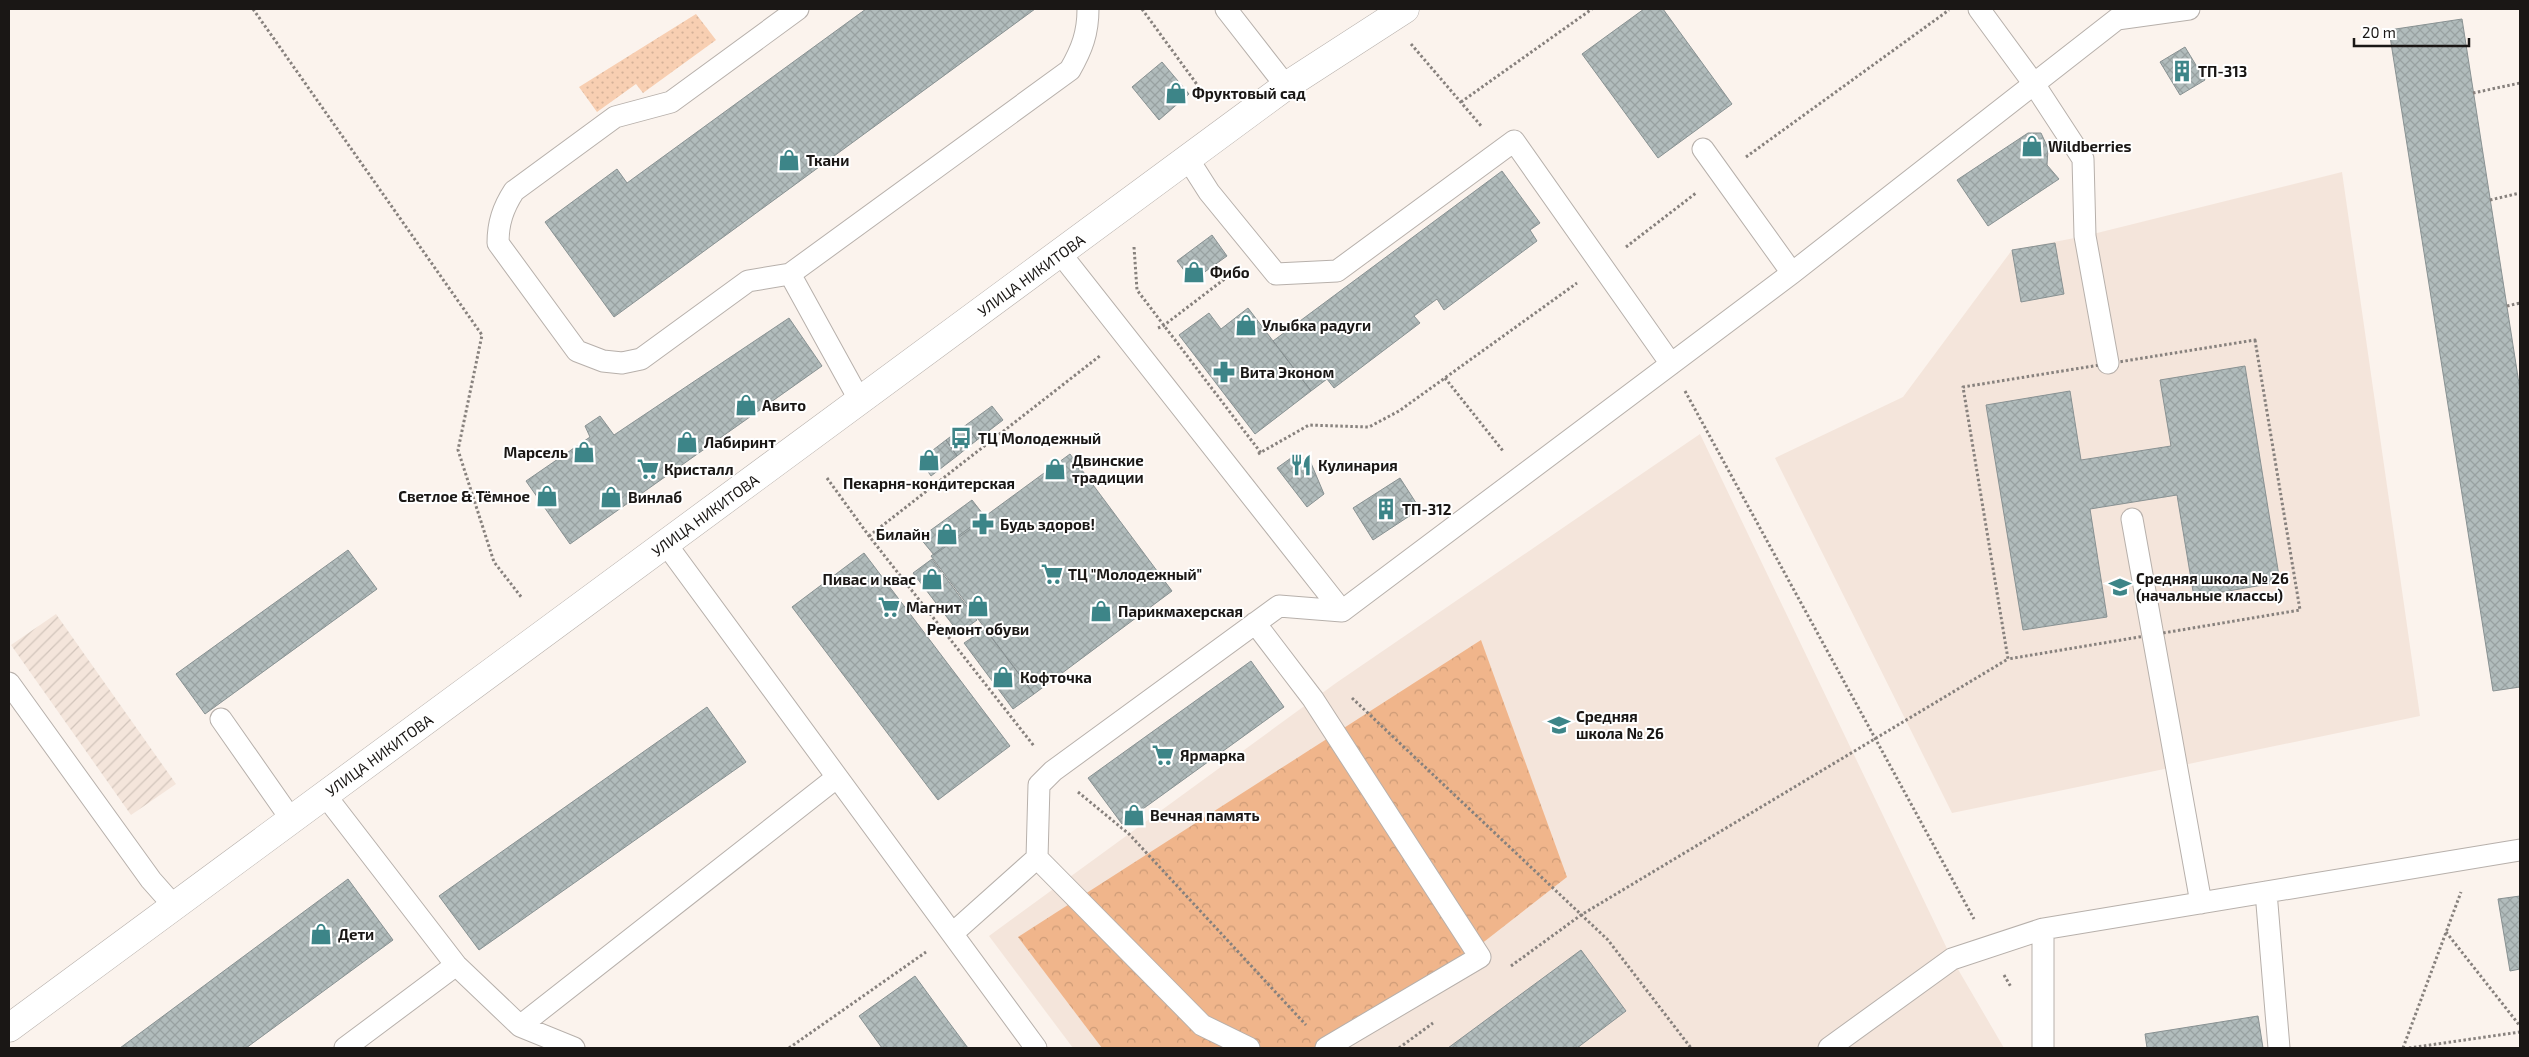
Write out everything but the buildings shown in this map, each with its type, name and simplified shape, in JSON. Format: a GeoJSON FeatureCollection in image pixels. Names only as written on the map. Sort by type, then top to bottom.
{"type":"FeatureCollection","features":[{"type":"Feature","properties":{"kind":"street","name":"УЛИЦА НИКИТОВА"},"geometry":{"type":"LineString","coordinates":[[9,1028],[1286,86],[1405,9]]}},
{"type":"Feature","properties":{"kind":"lane"},"geometry":{"type":"LineString","coordinates":[[798,9],[671,102],[616,117],[514,191],[506,203],[498,230],[498,243],[577,351],[603,362],[622,363],[641,359],[748,281],[790,274],[1070,70],[1081,50],[1088,28],[1088,9]]}},
{"type":"Feature","properties":{"kind":"lane"},"geometry":{"type":"LineString","coordinates":[[1226,9],[1286,86]]}},
{"type":"Feature","properties":{"kind":"lane"},"geometry":{"type":"LineString","coordinates":[[1979,9],[2034,84],[2083,159],[2085,236],[2108,363]]}},
{"type":"Feature","properties":{"kind":"lane"},"geometry":{"type":"LineString","coordinates":[[1249,1048],[1202,1025],[1037,858],[1039,785],[1053,771],[1278,606],[1342,611],[1792,273],[2034,84],[2113,14],[2189,9]]}},
{"type":"Feature","properties":{"kind":"lane"},"geometry":{"type":"LineString","coordinates":[[1188,158],[1209,192],[1276,274],[1337,271],[1514,141],[1671,364]]}},
{"type":"Feature","properties":{"kind":"lane"},"geometry":{"type":"LineString","coordinates":[[1703,149],[1792,273]]}},
{"type":"Feature","properties":{"kind":"lane"},"geometry":{"type":"LineString","coordinates":[[1060,253],[1342,611]]}},
{"type":"Feature","properties":{"kind":"lane"},"geometry":{"type":"LineString","coordinates":[[790,274],[860,401]]}},
{"type":"Feature","properties":{"kind":"lane"},"geometry":{"type":"LineString","coordinates":[[2132,519],[2201,903]]}},
{"type":"Feature","properties":{"kind":"lane"},"geometry":{"type":"LineString","coordinates":[[666,544],[1036,1048]]}},
{"type":"Feature","properties":{"kind":"lane"},"geometry":{"type":"LineString","coordinates":[[1255,623],[1313,699],[1480,957],[1326,1048]]}},
{"type":"Feature","properties":{"kind":"lane"},"geometry":{"type":"LineString","coordinates":[[10,689],[151,880],[174,906]]}},
{"type":"Feature","properties":{"kind":"lane"},"geometry":{"type":"LineString","coordinates":[[221,719],[291,819]]}},
{"type":"Feature","properties":{"kind":"lane"},"geometry":{"type":"LineString","coordinates":[[520,1026],[836,778]]}},
{"type":"Feature","properties":{"kind":"lane"},"geometry":{"type":"LineString","coordinates":[[325,795],[456,965],[520,1026],[574,1048]]}},
{"type":"Feature","properties":{"kind":"lane"},"geometry":{"type":"LineString","coordinates":[[1829,1048],[1952,959],[2043,929],[2520,850]]}},
{"type":"Feature","properties":{"kind":"lane"},"geometry":{"type":"LineString","coordinates":[[953,933],[1037,858]]}},
{"type":"Feature","properties":{"kind":"lane"},"geometry":{"type":"LineString","coordinates":[[2266,892],[2279,1048]]}},
{"type":"Feature","properties":{"kind":"lane"},"geometry":{"type":"LineString","coordinates":[[2043,929],[2043,1048]]}},
{"type":"Feature","properties":{"kind":"lane"},"geometry":{"type":"LineString","coordinates":[[344,1048],[456,965]]}},
{"type":"Feature","properties":{"kind":"path"},"geometry":{"type":"LineString","coordinates":[[254,9],[482,335],[458,450],[494,562],[522,598]]}},
{"type":"Feature","properties":{"kind":"path"},"geometry":{"type":"LineString","coordinates":[[1142,9],[1209,102]]}},
{"type":"Feature","properties":{"kind":"path"},"geometry":{"type":"LineString","coordinates":[[1461,102],[1592,9]]}},
{"type":"Feature","properties":{"kind":"path"},"geometry":{"type":"LineString","coordinates":[[1410,43],[1502,150]]}},
{"type":"Feature","properties":{"kind":"path"},"geometry":{"type":"LineString","coordinates":[[2473,93],[2520,83]]}},
{"type":"Feature","properties":{"kind":"path"},"geometry":{"type":"LineString","coordinates":[[2490,200],[2520,193]]}},
{"type":"Feature","properties":{"kind":"path"},"geometry":{"type":"LineString","coordinates":[[1134,247],[1137,290],[1261,453]]}},
{"type":"Feature","properties":{"kind":"path"},"geometry":{"type":"LineString","coordinates":[[869,536],[1125,336],[1163,326],[1242,266]]}},
{"type":"Feature","properties":{"kind":"path"},"geometry":{"type":"LineString","coordinates":[[2507,306],[2520,304]]}},
{"type":"Feature","properties":{"kind":"path"},"geometry":{"type":"LineString","coordinates":[[1671,364],[2012,988]]}},
{"type":"Feature","properties":{"kind":"path"},"geometry":{"type":"LineString","coordinates":[[1445,378],[1523,475]]}},
{"type":"Feature","properties":{"kind":"path"},"geometry":{"type":"LineString","coordinates":[[1581,914],[2008,659]]}},
{"type":"Feature","properties":{"kind":"path"},"geometry":{"type":"LineString","coordinates":[[1350,696],[1608,940],[1691,1048]]}},
{"type":"Feature","properties":{"kind":"path"},"geometry":{"type":"LineString","coordinates":[[2402,1048],[2474,857]]}},
{"type":"Feature","properties":{"kind":"path"},"geometry":{"type":"LineString","coordinates":[[2446,932],[2520,1026]]}},
{"type":"Feature","properties":{"kind":"path"},"geometry":{"type":"LineString","coordinates":[[789,1048],[953,933]]}},
{"type":"Feature","properties":{"kind":"path"},"geometry":{"type":"LineString","coordinates":[[2409,1048],[2520,1032]]}},
{"type":"Feature","properties":{"kind":"shaded area"},"geometry":{"type":"Polygon","coordinates":[[[696,14],[716,40],[643,93],[636,84],[597,112],[579,87],[696,14]]]}},
{"type":"Feature","properties":{"kind":"shaded area","name":"Средняя школа № 26 (начальные классы)"},"geometry":{"type":"Polygon","coordinates":[[[2342,172],[2420,716],[1952,813],[1775,458],[1903,397],[2012,250],[2085,236],[2342,172]]]}},
{"type":"Feature","properties":{"kind":"shaded area","name":"Средняя школа № 26"},"geometry":{"type":"Polygon","coordinates":[[[1700,434],[1952,959],[2004,1048],[1073,1048],[989,936],[1336,683],[1700,434]]]}},
{"type":"Feature","properties":{"kind":"shaded area"},"geometry":{"type":"Polygon","coordinates":[[[56,614],[176,784],[131,815],[11,645],[56,614]]]}},
{"type":"Feature","properties":{"kind":"green space"},"geometry":{"type":"Polygon","coordinates":[[[1481,640],[1567,877],[1348,1048],[1102,1048],[1018,937],[1481,640]]]}},
{"type":"Feature","properties":{"kind":"place","name":"ТП-313"},"geometry":{"type":"Point","coordinates":[2182,71]}},
{"type":"Feature","properties":{"kind":"place","name":"Фруктовый сад"},"geometry":{"type":"Point","coordinates":[1176,93]}},
{"type":"Feature","properties":{"kind":"place","name":"Wildberries"},"geometry":{"type":"Point","coordinates":[2032,146]}},
{"type":"Feature","properties":{"kind":"place","name":"Ткани"},"geometry":{"type":"Point","coordinates":[789,160]}},
{"type":"Feature","properties":{"kind":"place","name":"Фибо"},"geometry":{"type":"Point","coordinates":[1194,272]}},
{"type":"Feature","properties":{"kind":"place","name":"Улыбка радуги"},"geometry":{"type":"Point","coordinates":[1246,325]}},
{"type":"Feature","properties":{"kind":"place","name":"Вита Эконом"},"geometry":{"type":"Point","coordinates":[1224,372]}},
{"type":"Feature","properties":{"kind":"place","name":"Авито"},"geometry":{"type":"Point","coordinates":[746,405]}},
{"type":"Feature","properties":{"kind":"place","name":"ТЦ Молодежный"},"geometry":{"type":"Point","coordinates":[961,438]}},
{"type":"Feature","properties":{"kind":"place","name":"Лабиринт"},"geometry":{"type":"Point","coordinates":[687,442]}},
{"type":"Feature","properties":{"kind":"place","name":"Марсель"},"geometry":{"type":"Point","coordinates":[584,452]}},
{"type":"Feature","properties":{"kind":"place","name":"Пекарня-кондитерская"},"geometry":{"type":"Point","coordinates":[929,460]}},
{"type":"Feature","properties":{"kind":"place","name":"Кулинария"},"geometry":{"type":"Point","coordinates":[1301,465]}},
{"type":"Feature","properties":{"kind":"place","name":"Кристалл"},"geometry":{"type":"Point","coordinates":[648,469]}},
{"type":"Feature","properties":{"kind":"place","name":"Двинские традиции"},"geometry":{"type":"Point","coordinates":[1055,469]}},
{"type":"Feature","properties":{"kind":"place","name":"Светлое & Тёмное"},"geometry":{"type":"Point","coordinates":[547,496]}},
{"type":"Feature","properties":{"kind":"place","name":"Винлаб"},"geometry":{"type":"Point","coordinates":[611,497]}},
{"type":"Feature","properties":{"kind":"place","name":"ТП-312"},"geometry":{"type":"Point","coordinates":[1386,509]}},
{"type":"Feature","properties":{"kind":"place","name":"Будь здоров!"},"geometry":{"type":"Point","coordinates":[983,524]}},
{"type":"Feature","properties":{"kind":"place","name":"Билайн"},"geometry":{"type":"Point","coordinates":[947,534]}},
{"type":"Feature","properties":{"kind":"place","name":"ТЦ \"Молодежный\""},"geometry":{"type":"Point","coordinates":[1052,574]}},
{"type":"Feature","properties":{"kind":"place","name":"Пивас и квас"},"geometry":{"type":"Point","coordinates":[932,579]}},
{"type":"Feature","properties":{"kind":"place","name":"Средняя школа № 26 (начальные классы)"},"geometry":{"type":"Point","coordinates":[2120,587]}},
{"type":"Feature","properties":{"kind":"place","name":"Ремонт обуви"},"geometry":{"type":"Point","coordinates":[978,606]}},
{"type":"Feature","properties":{"kind":"place","name":"Магнит"},"geometry":{"type":"Point","coordinates":[889,607]}},
{"type":"Feature","properties":{"kind":"place","name":"Парикмахерская"},"geometry":{"type":"Point","coordinates":[1101,611]}},
{"type":"Feature","properties":{"kind":"place","name":"Кофточка"},"geometry":{"type":"Point","coordinates":[1003,677]}},
{"type":"Feature","properties":{"kind":"place","name":"Средняя школа № 26"},"geometry":{"type":"Point","coordinates":[1559,725]}},
{"type":"Feature","properties":{"kind":"place","name":"Ярмарка"},"geometry":{"type":"Point","coordinates":[1163,755]}},
{"type":"Feature","properties":{"kind":"place","name":"Вечная память"},"geometry":{"type":"Point","coordinates":[1134,815]}},
{"type":"Feature","properties":{"kind":"place","name":"Дети"},"geometry":{"type":"Point","coordinates":[321,934]}}]}
